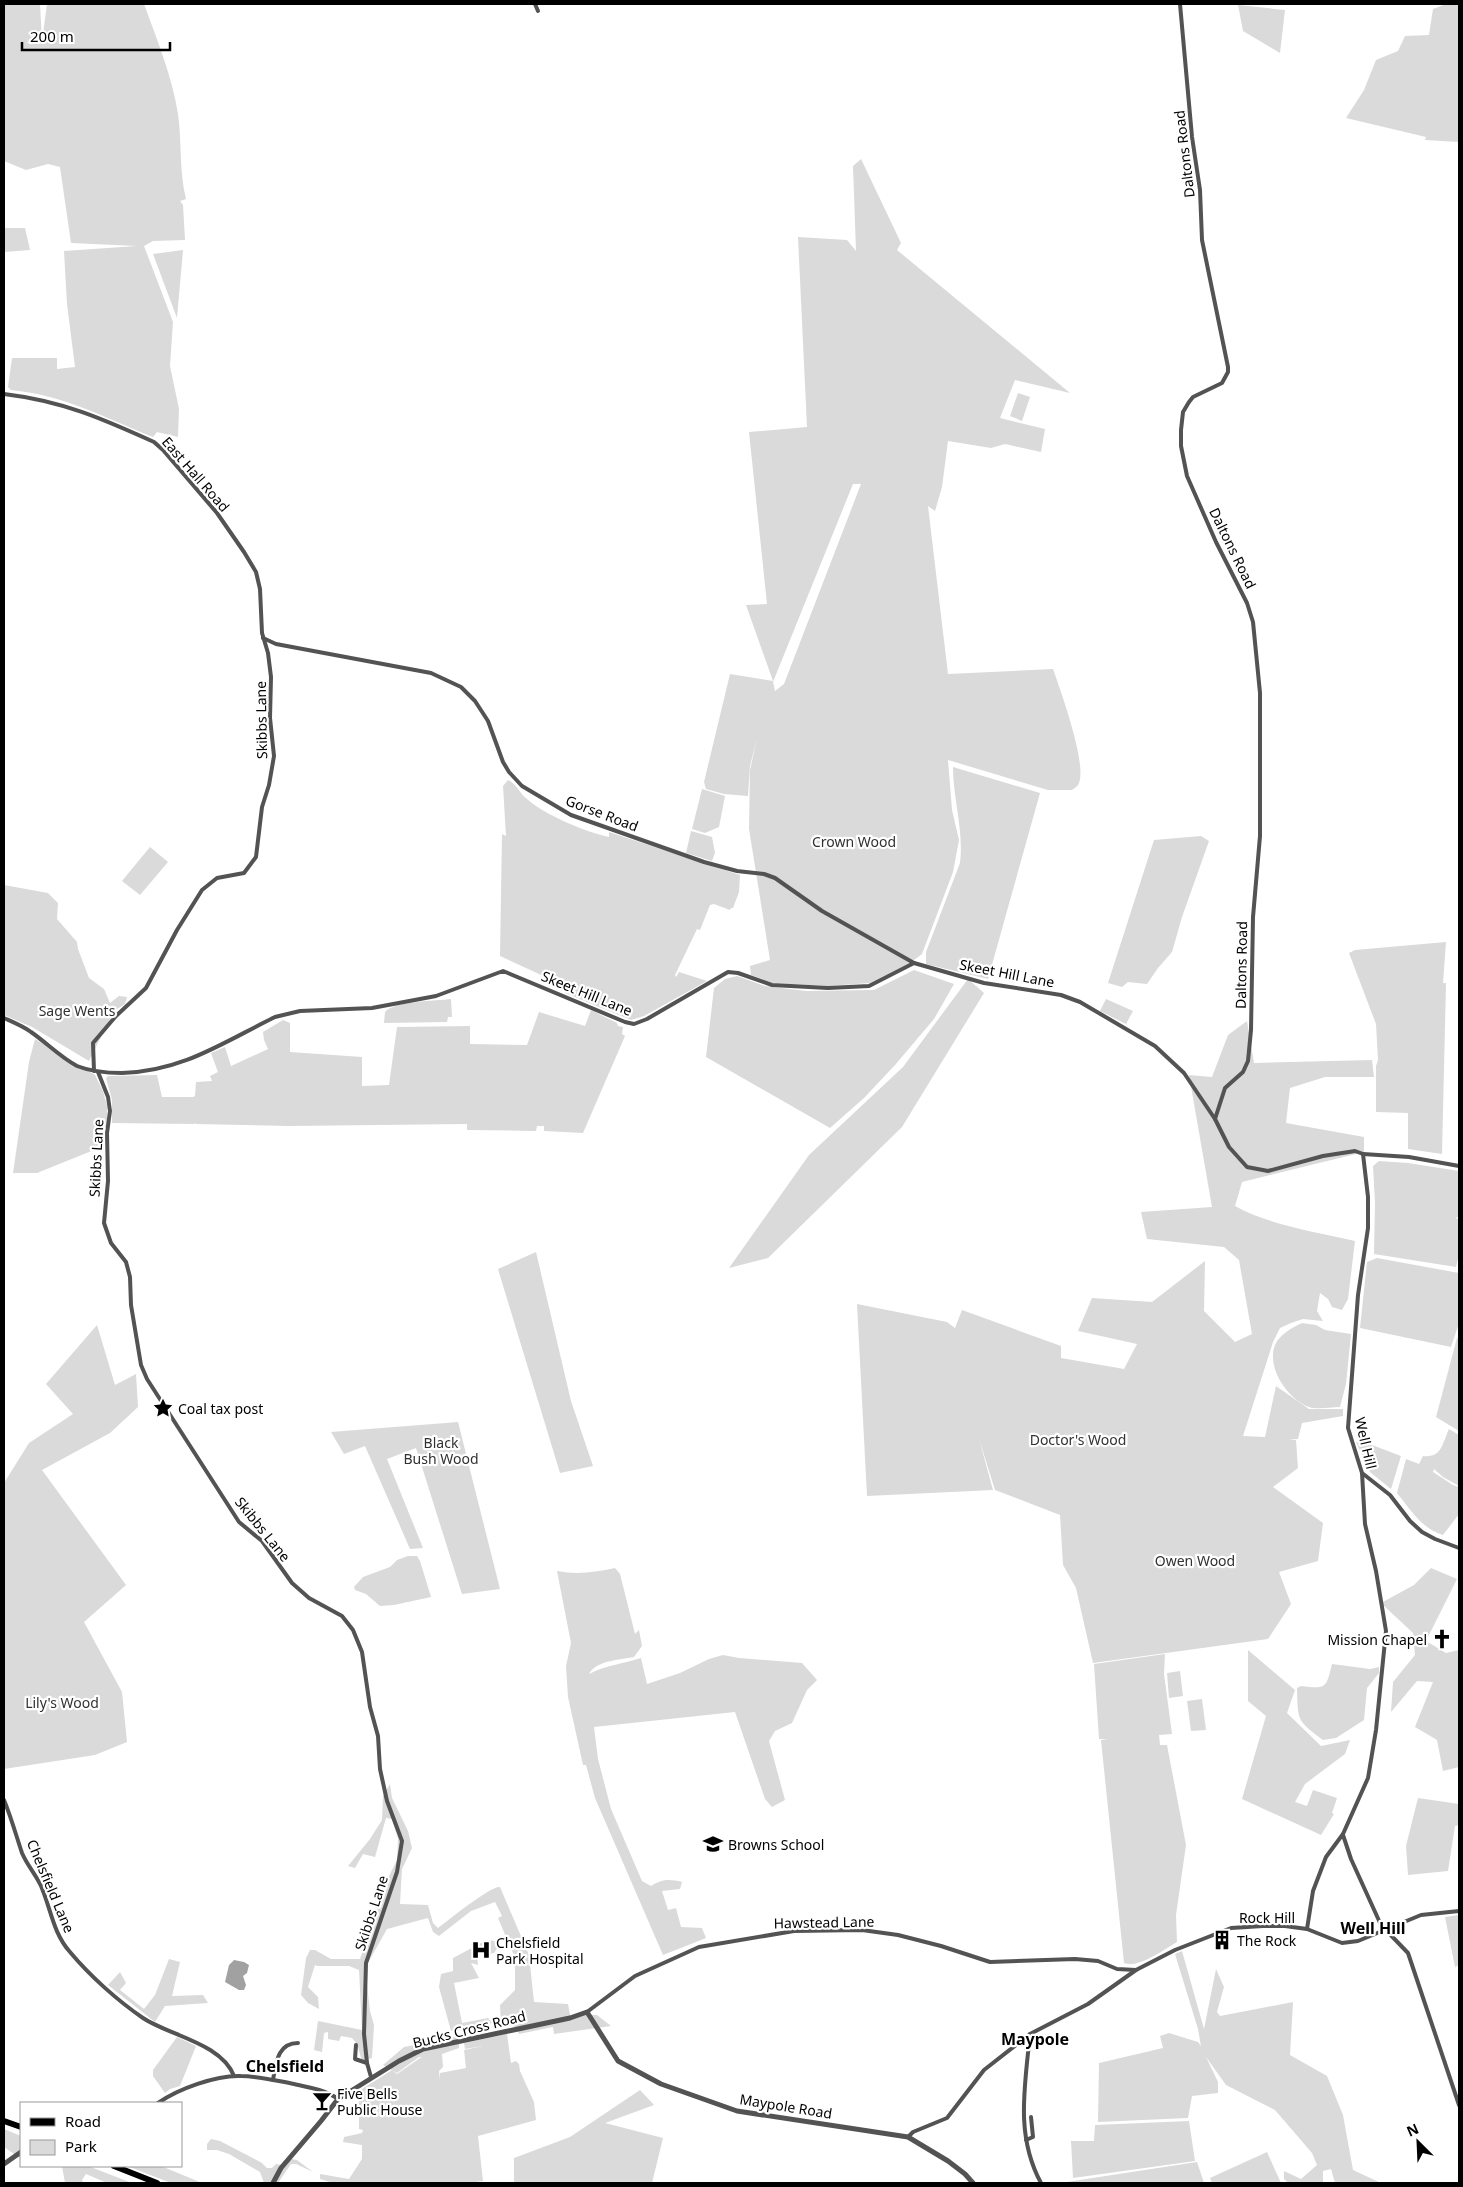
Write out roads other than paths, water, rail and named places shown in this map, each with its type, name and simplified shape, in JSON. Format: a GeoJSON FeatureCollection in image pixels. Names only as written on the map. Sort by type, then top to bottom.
{"type":"FeatureCollection","features":[{"type":"Feature","properties":{"kind":"main road"},"geometry":{"type":"LineString","coordinates":[[4,2121],[20,2127]]}},
{"type":"Feature","properties":{"kind":"main road"},"geometry":{"type":"LineString","coordinates":[[117,2167],[157,2183]]}},
{"type":"Feature","properties":{"kind":"street"},"geometry":{"type":"LineString","coordinates":[[535,4],[538,11]]}},
{"type":"Feature","properties":{"kind":"street","name":"Daltons Road"},"geometry":{"type":"LineString","coordinates":[[1180,4],[1192,137],[1200,190],[1202,240],[1228,367],[1228,372],[1222,384],[1193,397],[1183,412],[1181,446],[1187,476],[1216,542],[1247,603],[1253,622],[1260,693],[1260,836],[1253,917],[1251,1030],[1246,1066],[1243,1072],[1225,1088],[1215,1119]]}},
{"type":"Feature","properties":{"kind":"street","name":"East Hall Road"},"geometry":{"type":"LineString","coordinates":[[4,394],[36,398],[78,409],[154,442],[164,450],[216,513],[256,572],[260,589],[260,614],[263,638]]}},
{"type":"Feature","properties":{"kind":"street","name":"Gorse Road"},"geometry":{"type":"LineString","coordinates":[[263,638],[273,643],[431,673],[450,680],[461,686],[475,701],[488,721],[509,772],[522,786],[546,802],[593,823],[704,862],[737,871],[764,874],[775,878],[822,911],[914,963]]}},
{"type":"Feature","properties":{"kind":"street","name":"Skibbs Lane"},"geometry":{"type":"LineString","coordinates":[[263,638],[268,653],[271,677],[270,718],[274,756],[269,784],[262,807],[256,857],[251,867],[244,873],[218,878],[202,890],[177,930],[146,988],[116,1016],[93,1044],[96,1072],[108,1097],[110,1111],[107,1140],[108,1181],[104,1223],[111,1243],[126,1262],[130,1277],[141,1365],[147,1379],[240,1522],[262,1541],[292,1583],[309,1598],[342,1616],[353,1630],[362,1652],[370,1706],[378,1736],[380,1769],[387,1801],[402,1841],[397,1872],[366,1963],[364,2034],[367,2063],[372,2077]]}},
{"type":"Feature","properties":{"kind":"street"},"geometry":{"type":"LineString","coordinates":[[268,653],[273,643]]}},
{"type":"Feature","properties":{"kind":"street","name":"Skeet Hill Lane"},"geometry":{"type":"LineString","coordinates":[[4,1018],[31,1032],[56,1053],[75,1065],[96,1072],[153,1071],[201,1055],[275,1017],[290,1013],[367,1008],[436,996],[503,971],[625,1022],[634,1024],[647,1019],[728,972],[738,973],[772,985],[828,988],[869,986],[914,963],[984,983],[1061,995],[1080,1002],[1155,1046],[1174,1062],[1184,1073],[1215,1119]]}},
{"type":"Feature","properties":{"kind":"street"},"geometry":{"type":"LineString","coordinates":[[1215,1119],[1229,1147],[1247,1167],[1268,1171],[1323,1156],[1355,1151],[1364,1154],[1408,1157],[1459,1166]]}},
{"type":"Feature","properties":{"kind":"street","name":"Well Hill"},"geometry":{"type":"LineString","coordinates":[[1307,1929],[1312,1891],[1326,1857],[1343,1834],[1368,1778],[1376,1730],[1386,1631],[1376,1571],[1365,1524],[1362,1474],[1348,1428],[1358,1295],[1368,1228],[1368,1196],[1364,1154]]}},
{"type":"Feature","properties":{"kind":"street"},"geometry":{"type":"LineString","coordinates":[[1362,1474],[1390,1495],[1410,1521],[1422,1532],[1459,1548]]}},
{"type":"Feature","properties":{"kind":"street","name":"Chelsfield Lane"},"geometry":{"type":"LineString","coordinates":[[4,1800],[17,1832],[23,1855],[41,1886],[58,1938],[108,1991],[145,2019],[208,2049],[231,2069],[234,2076]]}},
{"type":"Feature","properties":{"kind":"street"},"geometry":{"type":"LineString","coordinates":[[1343,1834],[1351,1859],[1381,1925],[1408,1953],[1459,2105]]}},
{"type":"Feature","properties":{"kind":"street","name":"Rock Hill"},"geometry":{"type":"LineString","coordinates":[[908,2137],[913,2132],[947,2118],[984,2070],[1030,2034],[1088,2004],[1136,1970],[1175,1950],[1231,1928],[1285,1926],[1307,1929],[1342,1943],[1358,1941],[1421,1915],[1459,1911]]}},
{"type":"Feature","properties":{"kind":"street","name":"Hawstead Lane"},"geometry":{"type":"LineString","coordinates":[[587,2012],[635,1976],[700,1947],[794,1931],[862,1930],[898,1934],[990,1962],[1075,1959],[1098,1961],[1117,1969],[1136,1970]]}},
{"type":"Feature","properties":{"kind":"street","name":"Bucks Cross Road"},"geometry":{"type":"LineString","coordinates":[[338,2099],[372,2077],[423,2049],[570,2018],[587,2012]]}},
{"type":"Feature","properties":{"kind":"street","name":"Maypole Road"},"geometry":{"type":"LineString","coordinates":[[587,2012],[618,2061],[661,2084],[737,2111],[908,2137],[948,2161],[973,2183]]}},
{"type":"Feature","properties":{"kind":"street"},"geometry":{"type":"LineString","coordinates":[[1030,2034],[1023,2115],[1031,2162],[1041,2183]]}},
{"type":"Feature","properties":{"kind":"street"},"geometry":{"type":"LineString","coordinates":[[273,2080],[280,2051],[288,2044],[298,2043]]}},
{"type":"Feature","properties":{"kind":"street"},"geometry":{"type":"LineString","coordinates":[[356,2045],[355,2059],[367,2063]]}},
{"type":"Feature","properties":{"kind":"street"},"geometry":{"type":"LineString","coordinates":[[160,2102],[181,2089],[234,2076],[273,2080],[314,2089],[338,2099],[322,2121],[281,2168],[273,2183]]}},
{"type":"Feature","properties":{"kind":"street"},"geometry":{"type":"LineString","coordinates":[[1026,2140],[1033,2137],[1031,2117]]}},
{"type":"Feature","properties":{"kind":"street"},"geometry":{"type":"LineString","coordinates":[[4,2164],[20,2153]]}},
{"type":"Feature","properties":{"kind":"place","name":"Coal tax post"},"geometry":{"type":"Point","coordinates":[163,1408]}},
{"type":"Feature","properties":{"kind":"place","name":"Mission Chapel"},"geometry":{"type":"Point","coordinates":[1442,1639]}},
{"type":"Feature","properties":{"kind":"place","name":"Browns School"},"geometry":{"type":"Point","coordinates":[713,1844]}},
{"type":"Feature","properties":{"kind":"place","name":"The Rock"},"geometry":{"type":"Point","coordinates":[1222,1940]}},
{"type":"Feature","properties":{"kind":"place","name":"Chelsfield Park Hospital"},"geometry":{"type":"Point","coordinates":[481,1950]}},
{"type":"Feature","properties":{"kind":"place","name":"Five Bells Public House"},"geometry":{"type":"Point","coordinates":[322,2101]}},
{"type":"Feature","properties":{"kind":"district","name":"Well Hill"},"geometry":{"type":"Point","coordinates":[1373,1928]}},
{"type":"Feature","properties":{"kind":"district","name":"Maypole"},"geometry":{"type":"Point","coordinates":[1035,2039]}},
{"type":"Feature","properties":{"kind":"district","name":"Chelsfield"},"geometry":{"type":"Point","coordinates":[285,2066]}},
{"type":"Feature","properties":{"kind":"park label","name":"Crown Wood"},"geometry":{"type":"Point","coordinates":[854,841]}},
{"type":"Feature","properties":{"kind":"park label","name":"Sage Wents"},"geometry":{"type":"Point","coordinates":[77,1010]}},
{"type":"Feature","properties":{"kind":"park label","name":"Doctor's Wood"},"geometry":{"type":"Point","coordinates":[1078,1439]}},
{"type":"Feature","properties":{"kind":"park label","name":"Black Bush Wood"},"geometry":{"type":"Point","coordinates":[441,1450]}},
{"type":"Feature","properties":{"kind":"park label","name":"Owen Wood"},"geometry":{"type":"Point","coordinates":[1195,1560]}},
{"type":"Feature","properties":{"kind":"park label","name":"Lily's Wood"},"geometry":{"type":"Point","coordinates":[62,1702]}}]}
